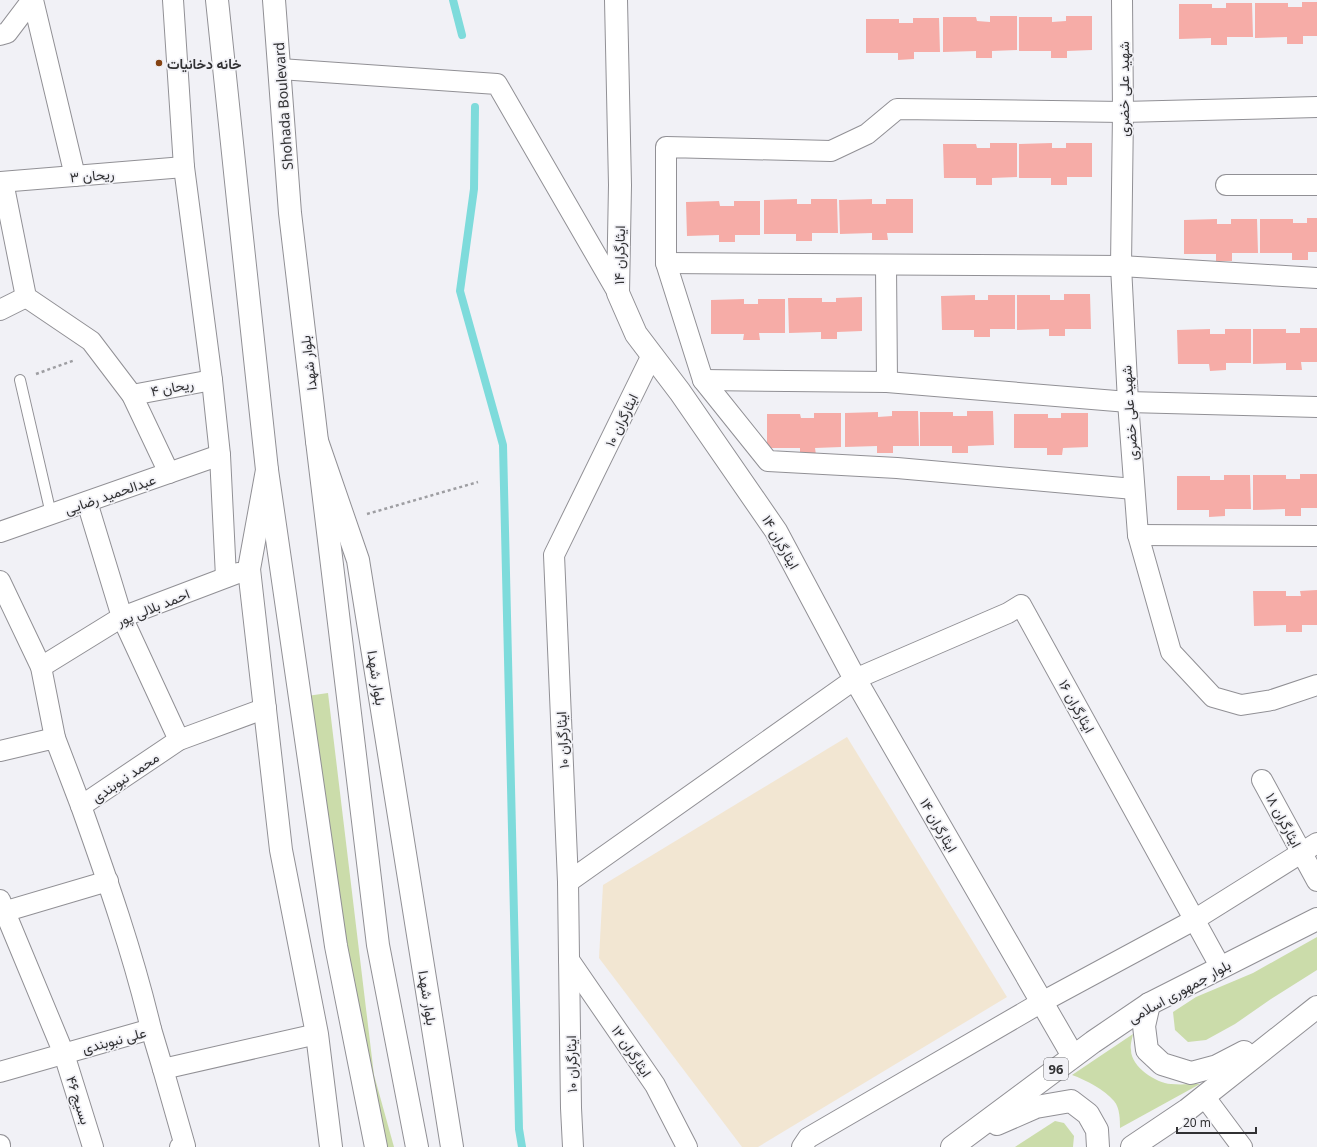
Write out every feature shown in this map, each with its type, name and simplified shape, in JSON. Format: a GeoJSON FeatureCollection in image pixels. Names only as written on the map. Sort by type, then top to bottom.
{"type":"FeatureCollection","features":[{"type":"Feature","properties":{"kind":"main road"},"geometry":{"type":"LineString","coordinates":[[218,0],[267,470],[336,946],[376,1147]]}},
{"type":"Feature","properties":{"kind":"main road","name":"Shohada Boulevard"},"geometry":{"type":"LineString","coordinates":[[274,0],[280,69]]}},
{"type":"Feature","properties":{"kind":"main road","name":"ایثارگران ۱۴"},"geometry":{"type":"LineString","coordinates":[[616,0],[620,185],[618,293],[636,334],[680,392],[776,531],[854,679],[1073,1056]]}},
{"type":"Feature","properties":{"kind":"main road","name":"بلوار شهدا"},"geometry":{"type":"LineString","coordinates":[[280,69],[290,213],[317,441],[358,560],[452,1147]]}},
{"type":"Feature","properties":{"kind":"main road"},"geometry":{"type":"LineString","coordinates":[[317,441],[378,945],[417,1147]]}},
{"type":"Feature","properties":{"kind":"main road"},"geometry":{"type":"LineString","coordinates":[[267,470],[249,569],[281,850],[317,1034],[331,1147]]}},
{"type":"Feature","properties":{"kind":"main road","name":"بلوار جمهوری اسلامی"},"geometry":{"type":"LineString","coordinates":[[959,1142],[1073,1056],[1150,1004],[1317,919]]}},
{"type":"Feature","properties":{"kind":"main road"},"geometry":{"type":"LineString","coordinates":[[1150,1004],[1144,1026],[1147,1050],[1162,1064],[1191,1072],[1217,1066],[1296,1023]]}},
{"type":"Feature","properties":{"kind":"main road"},"geometry":{"type":"LineString","coordinates":[[1132,1147],[1187,1110],[1317,1007]]}},
{"type":"Feature","properties":{"kind":"main road"},"geometry":{"type":"LineString","coordinates":[[959,1142],[1036,1107],[1072,1101],[1088,1114],[1097,1130],[1098,1147]]}},
{"type":"Feature","properties":{"kind":"street"},"geometry":{"type":"LineString","coordinates":[[0,35],[7,33],[33,0]]}},
{"type":"Feature","properties":{"kind":"street"},"geometry":{"type":"LineString","coordinates":[[33,0],[75,176]]}},
{"type":"Feature","properties":{"kind":"street"},"geometry":{"type":"LineString","coordinates":[[173,0],[184,167],[212,380],[220,455],[226,577]]}},
{"type":"Feature","properties":{"kind":"street","name":"شهید علی خضری"},"geometry":{"type":"LineString","coordinates":[[1122,0],[1123,112],[1121,266],[1134,489],[1138,536],[1171,652],[1213,697],[1241,705],[1272,700],[1317,685]]}},
{"type":"Feature","properties":{"kind":"street"},"geometry":{"type":"LineString","coordinates":[[280,69],[497,84],[618,293]]}},
{"type":"Feature","properties":{"kind":"street"},"geometry":{"type":"LineString","coordinates":[[1134,489],[897,468],[768,461],[703,380],[666,263],[666,147],[831,151],[867,134],[897,108],[1123,112],[1317,106]]}},
{"type":"Feature","properties":{"kind":"street","name":"ریحان ۳"},"geometry":{"type":"LineString","coordinates":[[2,182],[184,167]]}},
{"type":"Feature","properties":{"kind":"street"},"geometry":{"type":"LineString","coordinates":[[2,182],[26,297],[91,341],[100,352],[132,395],[169,473]]}},
{"type":"Feature","properties":{"kind":"street"},"geometry":{"type":"LineString","coordinates":[[1226,185],[1317,185]]}},
{"type":"Feature","properties":{"kind":"street"},"geometry":{"type":"LineString","coordinates":[[666,263],[886,266],[1121,266],[1317,278]]}},
{"type":"Feature","properties":{"kind":"street"},"geometry":{"type":"LineString","coordinates":[[886,266],[887,382]]}},
{"type":"Feature","properties":{"kind":"street"},"geometry":{"type":"LineString","coordinates":[[0,310],[26,297]]}},
{"type":"Feature","properties":{"kind":"street","name":"ایثارگران ۱۰"},"geometry":{"type":"LineString","coordinates":[[573,1147],[571,1108],[568,882],[554,555],[652,356]]}},
{"type":"Feature","properties":{"kind":"street","name":"ریحان ۴"},"geometry":{"type":"LineString","coordinates":[[132,395],[212,380]]}},
{"type":"Feature","properties":{"kind":"street"},"geometry":{"type":"LineString","coordinates":[[703,380],[887,382],[1128,402],[1317,407]]}},
{"type":"Feature","properties":{"kind":"street","name":"عبدالحمید رضایی"},"geometry":{"type":"LineString","coordinates":[[0,532],[220,455]]}},
{"type":"Feature","properties":{"kind":"street"},"geometry":{"type":"LineString","coordinates":[[87,502],[122,617],[179,740]]}},
{"type":"Feature","properties":{"kind":"street"},"geometry":{"type":"LineString","coordinates":[[1138,536],[1317,536]]}},
{"type":"Feature","properties":{"kind":"street","name":"احمد بلالی پور"},"geometry":{"type":"LineString","coordinates":[[41,667],[122,617],[249,569]]}},
{"type":"Feature","properties":{"kind":"street","name":"محمد نبوبندی"},"geometry":{"type":"LineString","coordinates":[[0,581],[41,667],[55,738],[81,806],[179,740],[266,708]]}},
{"type":"Feature","properties":{"kind":"street","name":"ایثارگران ۱۶"},"geometry":{"type":"LineString","coordinates":[[854,679],[1008,613],[1021,605],[1221,968]]}},
{"type":"Feature","properties":{"kind":"street"},"geometry":{"type":"LineString","coordinates":[[568,882],[854,679]]}},
{"type":"Feature","properties":{"kind":"street"},"geometry":{"type":"LineString","coordinates":[[0,751],[55,738]]}},
{"type":"Feature","properties":{"kind":"street","name":"ایثارگران ۱۸"},"geometry":{"type":"LineString","coordinates":[[1262,780],[1309,848],[1317,881]]}},
{"type":"Feature","properties":{"kind":"street"},"geometry":{"type":"LineString","coordinates":[[81,806],[108,882],[143,995],[151,1028]]}},
{"type":"Feature","properties":{"kind":"street"},"geometry":{"type":"LineString","coordinates":[[802,1147],[808,1138],[1042,1002],[1194,920],[1309,848]]}},
{"type":"Feature","properties":{"kind":"street"},"geometry":{"type":"LineString","coordinates":[[1,908],[108,882]]}},
{"type":"Feature","properties":{"kind":"street","name":"بسیج ۴۶"},"geometry":{"type":"LineString","coordinates":[[1,908],[64,1054],[93,1147]]}},
{"type":"Feature","properties":{"kind":"street","name":"ایثارگران ۱۲"},"geometry":{"type":"LineString","coordinates":[[569,960],[655,1085],[688,1147]]}},
{"type":"Feature","properties":{"kind":"street","name":"علی نبوبندی"},"geometry":{"type":"LineString","coordinates":[[0,1072],[151,1028],[185,1146],[180,1147]]}},
{"type":"Feature","properties":{"kind":"street"},"geometry":{"type":"LineString","coordinates":[[163,1069],[317,1034]]}},
{"type":"Feature","properties":{"kind":"street"},"geometry":{"type":"LineString","coordinates":[[1204,1096],[1242,1147]]}},
{"type":"Feature","properties":{"kind":"lane"},"geometry":{"type":"LineString","coordinates":[[20,380],[51,514]]}},
{"type":"Feature","properties":{"kind":"path"},"geometry":{"type":"LineString","coordinates":[[20,380],[100,352]]}},
{"type":"Feature","properties":{"kind":"path"},"geometry":{"type":"LineString","coordinates":[[344,520],[478,482]]}},
{"type":"Feature","properties":{"kind":"shaded area"},"geometry":{"type":"Polygon","coordinates":[[[847,737],[1007,997],[758,1147],[742,1147],[599,958],[603,885],[847,737]]]}},
{"type":"Feature","properties":{"kind":"green space"},"geometry":{"type":"Polygon","coordinates":[[[328,693],[374,1075],[394,1147],[368,1147],[307,696],[328,693]]]}},
{"type":"Feature","properties":{"kind":"green space"},"geometry":{"type":"Polygon","coordinates":[[[1317,937],[1317,970],[1235,1024],[1206,1040],[1188,1042],[1175,1030],[1173,1012],[1196,997],[1253,973],[1317,937]]]}},
{"type":"Feature","properties":{"kind":"green space"},"geometry":{"type":"Polygon","coordinates":[[[1133,1034],[1131,1046],[1132,1056],[1135,1062],[1145,1073],[1158,1081],[1165,1083],[1200,1084],[1120,1128],[1119,1111],[1114,1101],[1106,1093],[1095,1086],[1072,1075],[1133,1034]]]}},
{"type":"Feature","properties":{"kind":"green space"},"geometry":{"type":"Polygon","coordinates":[[[1055,1121],[1064,1123],[1074,1136],[1073,1147],[1015,1147],[1055,1121]]]}},
{"type":"Feature","properties":{"kind":"building"},"geometry":{"type":"Polygon","coordinates":[[[1302,2],[1317,2],[1317,36],[1303,36],[1303,44],[1287,44],[1287,37],[1255,38],[1255,3],[1288,3],[1288,7],[1302,7],[1302,2]]]}},
{"type":"Feature","properties":{"kind":"building"},"geometry":{"type":"Polygon","coordinates":[[[1226,3],[1252,3],[1253,37],[1227,37],[1227,45],[1211,45],[1211,38],[1179,39],[1179,4],[1212,4],[1212,8],[1226,8],[1226,3]]]}},
{"type":"Feature","properties":{"kind":"building"},"geometry":{"type":"Polygon","coordinates":[[[990,16],[1017,16],[1017,50],[992,51],[992,58],[976,58],[976,51],[943,52],[943,17],[976,17],[977,21],[990,22],[990,16]]]}},
{"type":"Feature","properties":{"kind":"building"},"geometry":{"type":"Polygon","coordinates":[[[1066,16],[1092,16],[1092,50],[1067,51],[1067,58],[1051,58],[1051,51],[1019,51],[1019,17],[1052,17],[1052,22],[1066,21],[1066,16]]]}},
{"type":"Feature","properties":{"kind":"building"},"geometry":{"type":"Polygon","coordinates":[[[913,18],[939,18],[940,52],[914,52],[914,59],[898,60],[898,53],[866,53],[866,19],[899,19],[899,23],[913,23],[913,18]]]}},
{"type":"Feature","properties":{"kind":"building"},"geometry":{"type":"Polygon","coordinates":[[[990,143],[1017,143],[1017,177],[992,178],[992,185],[976,185],[976,178],[944,178],[943,144],[976,144],[977,148],[990,148],[990,143]]]}},
{"type":"Feature","properties":{"kind":"building"},"geometry":{"type":"Polygon","coordinates":[[[1052,143],[1052,148],[1066,148],[1066,143],[1092,143],[1092,177],[1067,177],[1067,185],[1051,185],[1051,178],[1019,178],[1019,144],[1052,143]]]}},
{"type":"Feature","properties":{"kind":"building"},"geometry":{"type":"Polygon","coordinates":[[[797,199],[797,204],[811,204],[811,199],[837,199],[838,233],[812,233],[812,241],[796,241],[796,234],[764,234],[764,200],[797,199]]]}},
{"type":"Feature","properties":{"kind":"building"},"geometry":{"type":"Polygon","coordinates":[[[872,199],[872,204],[886,204],[886,199],[913,199],[913,233],[887,233],[888,240],[872,240],[872,233],[840,234],[839,200],[872,199]]]}},
{"type":"Feature","properties":{"kind":"building"},"geometry":{"type":"Polygon","coordinates":[[[719,201],[720,206],[734,206],[734,201],[760,201],[760,235],[735,235],[735,242],[719,242],[719,235],[687,236],[686,202],[719,201]]]}},
{"type":"Feature","properties":{"kind":"building"},"geometry":{"type":"Polygon","coordinates":[[[1307,218],[1317,218],[1317,252],[1308,252],[1308,260],[1292,260],[1292,253],[1260,253],[1260,219],[1293,219],[1293,223],[1307,223],[1307,218]]]}},
{"type":"Feature","properties":{"kind":"building"},"geometry":{"type":"Polygon","coordinates":[[[1217,219],[1217,224],[1231,224],[1231,219],[1257,219],[1258,253],[1232,253],[1232,261],[1216,261],[1216,254],[1184,254],[1184,220],[1217,219]]]}},
{"type":"Feature","properties":{"kind":"building"},"geometry":{"type":"Polygon","coordinates":[[[1064,294],[1090,294],[1091,329],[1065,329],[1065,336],[1049,336],[1049,329],[1017,330],[1017,295],[1050,295],[1050,300],[1064,300],[1064,294]]]}},
{"type":"Feature","properties":{"kind":"building"},"geometry":{"type":"Polygon","coordinates":[[[975,295],[975,300],[988,300],[988,295],[1015,295],[1015,329],[990,329],[990,337],[974,337],[974,330],[942,330],[941,296],[975,295]]]}},
{"type":"Feature","properties":{"kind":"building"},"geometry":{"type":"Polygon","coordinates":[[[862,297],[862,331],[837,332],[837,339],[821,339],[821,332],[789,333],[788,298],[822,298],[822,302],[836,302],[836,298],[862,297]]]}},
{"type":"Feature","properties":{"kind":"building"},"geometry":{"type":"Polygon","coordinates":[[[744,299],[744,304],[758,304],[758,299],[785,299],[785,333],[759,333],[760,340],[743,340],[744,334],[711,334],[711,300],[744,299]]]}},
{"type":"Feature","properties":{"kind":"building"},"geometry":{"type":"Polygon","coordinates":[[[1300,328],[1317,328],[1317,362],[1301,362],[1302,370],[1286,370],[1286,363],[1253,364],[1253,329],[1286,329],[1286,333],[1300,333],[1300,328]]]}},
{"type":"Feature","properties":{"kind":"building"},"geometry":{"type":"Polygon","coordinates":[[[1210,329],[1210,334],[1225,334],[1225,329],[1251,329],[1251,363],[1226,363],[1226,370],[1210,371],[1209,364],[1178,364],[1177,330],[1210,329]]]}},
{"type":"Feature","properties":{"kind":"building"},"geometry":{"type":"Polygon","coordinates":[[[892,411],[918,411],[919,446],[893,446],[893,453],[877,453],[877,446],[845,447],[845,413],[878,412],[878,417],[892,416],[892,411]]]}},
{"type":"Feature","properties":{"kind":"building"},"geometry":{"type":"Polygon","coordinates":[[[967,411],[993,411],[994,445],[968,446],[968,453],[952,453],[952,446],[920,446],[920,412],[953,412],[953,416],[967,416],[967,411]]]}},
{"type":"Feature","properties":{"kind":"building"},"geometry":{"type":"Polygon","coordinates":[[[814,413],[841,413],[841,447],[815,448],[816,455],[800,455],[800,448],[767,448],[767,414],[800,414],[801,418],[814,418],[814,413]]]}},
{"type":"Feature","properties":{"kind":"building"},"geometry":{"type":"Polygon","coordinates":[[[1061,413],[1088,413],[1088,447],[1063,448],[1062,455],[1047,455],[1047,448],[1014,448],[1014,414],[1048,414],[1048,418],[1061,418],[1061,413]]]}},
{"type":"Feature","properties":{"kind":"building"},"geometry":{"type":"Polygon","coordinates":[[[1300,474],[1317,474],[1317,508],[1301,508],[1301,516],[1285,516],[1285,509],[1253,510],[1253,475],[1286,475],[1286,479],[1300,479],[1300,474]]]}},
{"type":"Feature","properties":{"kind":"building"},"geometry":{"type":"Polygon","coordinates":[[[1224,475],[1250,475],[1251,509],[1225,509],[1225,516],[1209,517],[1209,510],[1177,510],[1177,476],[1210,476],[1210,480],[1224,480],[1224,475]]]}},
{"type":"Feature","properties":{"kind":"building"},"geometry":{"type":"Polygon","coordinates":[[[1317,590],[1317,625],[1302,625],[1302,632],[1286,632],[1286,625],[1254,626],[1253,591],[1286,591],[1286,596],[1301,596],[1300,591],[1317,590]]]}},
{"type":"Feature","properties":{"kind":"waterway"},"geometry":{"type":"LineString","coordinates":[[453,0],[462,35]]}},
{"type":"Feature","properties":{"kind":"waterway"},"geometry":{"type":"LineString","coordinates":[[475,107],[474,189],[460,291],[503,445],[519,1129],[522,1147]]}},
{"type":"Feature","properties":{"kind":"place","name":"خانه دخانیات"},"geometry":{"type":"Point","coordinates":[159,63]}}]}
